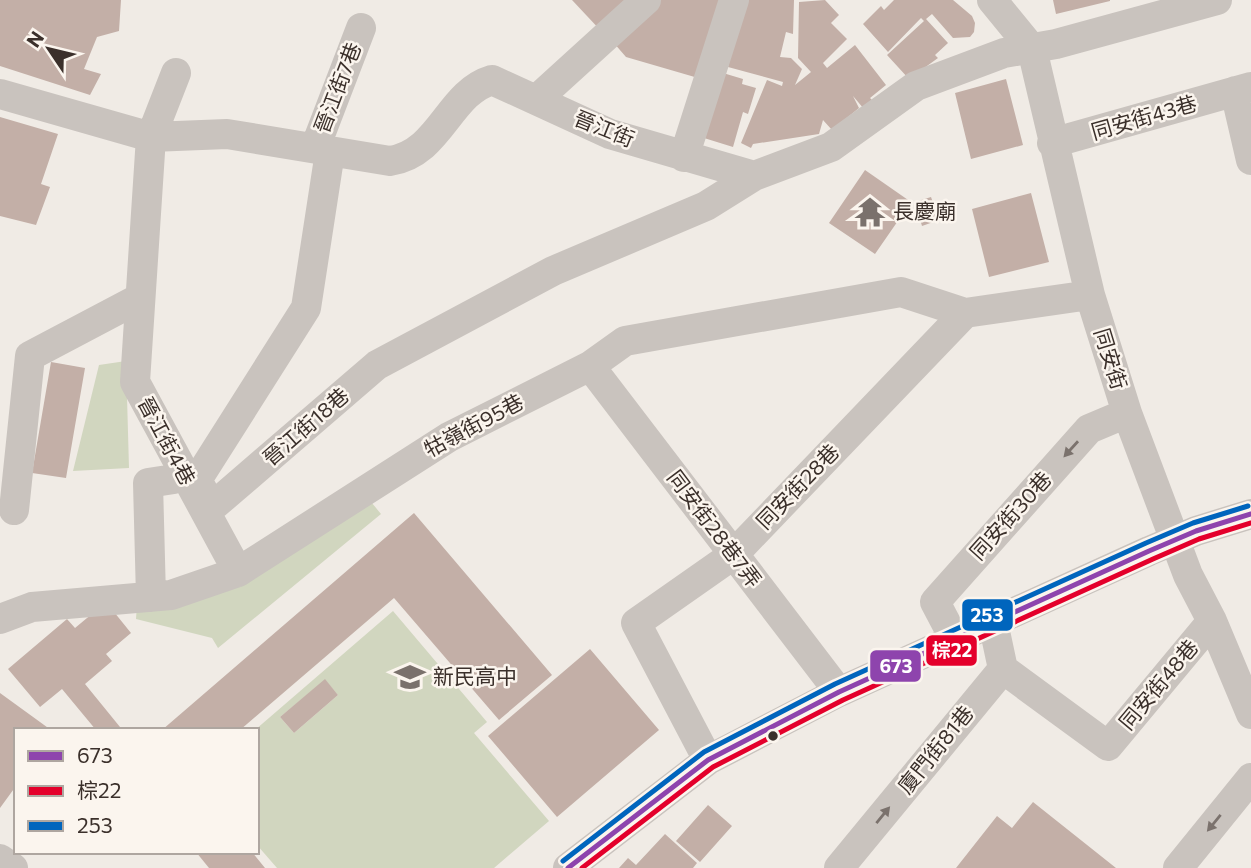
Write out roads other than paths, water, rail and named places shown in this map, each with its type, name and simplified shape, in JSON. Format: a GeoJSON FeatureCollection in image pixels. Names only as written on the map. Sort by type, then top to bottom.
{"type":"FeatureCollection","features":[{"type":"Feature","properties":{"kind":"street"},"geometry":{"type":"LineString","coordinates":[[536,100],[646,0]]}},
{"type":"Feature","properties":{"kind":"street"},"geometry":{"type":"LineString","coordinates":[[684,157],[734,0]]}},
{"type":"Feature","properties":{"kind":"street","name":"同安街"},"geometry":{"type":"LineString","coordinates":[[992,0],[1032,49],[1052,143],[1090,295],[1127,413],[1174,540],[1212,621],[1251,715]]}},
{"type":"Feature","properties":{"kind":"street"},"geometry":{"type":"LineString","coordinates":[[754,176],[831,147],[916,86],[1004,52],[1032,49],[1217,0]]}},
{"type":"Feature","properties":{"kind":"street","name":"晉江街7巷"},"geometry":{"type":"LineString","coordinates":[[323,150],[360,28]]}},
{"type":"Feature","properties":{"kind":"street","name":"晉江街4巷"},"geometry":{"type":"LineString","coordinates":[[176,73],[151,137],[138,299],[135,382],[238,572]]}},
{"type":"Feature","properties":{"kind":"street","name":"晉江街"},"geometry":{"type":"LineString","coordinates":[[0,94],[151,137],[227,134],[368,160],[408,158],[434,135],[476,84],[492,79],[610,134],[754,176]]}},
{"type":"Feature","properties":{"kind":"street"},"geometry":{"type":"LineString","coordinates":[[1243,89],[1251,160]]}},
{"type":"Feature","properties":{"kind":"street","name":"同安街43巷"},"geometry":{"type":"LineString","coordinates":[[1052,143],[1243,89]]}},
{"type":"Feature","properties":{"kind":"street","name":"晉江街18巷"},"geometry":{"type":"LineString","coordinates":[[323,150],[306,308],[198,480],[212,507],[377,365],[553,271],[706,206],[754,176]]}},
{"type":"Feature","properties":{"kind":"street","name":"牯嶺街95巷"},"geometry":{"type":"LineString","coordinates":[[0,619],[32,607],[171,595],[238,572],[449,437],[590,366],[625,341],[901,292],[965,313]]}},
{"type":"Feature","properties":{"kind":"street"},"geometry":{"type":"LineString","coordinates":[[965,313],[1090,295]]}},
{"type":"Feature","properties":{"kind":"street"},"geometry":{"type":"LineString","coordinates":[[14,510],[30,356],[138,299]]}},
{"type":"Feature","properties":{"kind":"street","name":"同安街28巷"},"geometry":{"type":"LineString","coordinates":[[708,760],[636,623],[733,555],[965,313]]}},
{"type":"Feature","properties":{"kind":"street","name":"同安街28巷7弄"},"geometry":{"type":"LineString","coordinates":[[590,366],[839,692]]}},
{"type":"Feature","properties":{"kind":"street","name":"同安街30巷"},"geometry":{"type":"LineString","coordinates":[[955,640],[935,602],[1089,429],[1127,413]]}},
{"type":"Feature","properties":{"kind":"street"},"geometry":{"type":"LineString","coordinates":[[151,597],[148,483],[174,479]]}},
{"type":"Feature","properties":{"kind":"street"},"geometry":{"type":"LineString","coordinates":[[568,868],[708,760],[839,692],[1174,540],[1251,514]]}},
{"type":"Feature","properties":{"kind":"street","name":"同安街48巷"},"geometry":{"type":"LineString","coordinates":[[1003,669],[1108,746],[1212,621]]}},
{"type":"Feature","properties":{"kind":"street"},"geometry":{"type":"LineString","coordinates":[[993,622],[1003,669]]}},
{"type":"Feature","properties":{"kind":"street","name":"廈門街81巷"},"geometry":{"type":"LineString","coordinates":[[839,868],[1003,669]]}},
{"type":"Feature","properties":{"kind":"street"},"geometry":{"type":"LineString","coordinates":[[1178,868],[1251,778]]}},
{"type":"Feature","properties":{"kind":"street"},"geometry":{"type":"LineString","coordinates":[[0,859],[13,868]]}},
{"type":"Feature","properties":{"kind":"place","name":"長慶廟"},"geometry":{"type":"Point","coordinates":[870,212]}},
{"type":"Feature","properties":{"kind":"place","name":"新民高中"},"geometry":{"type":"Point","coordinates":[410,677]}}]}
